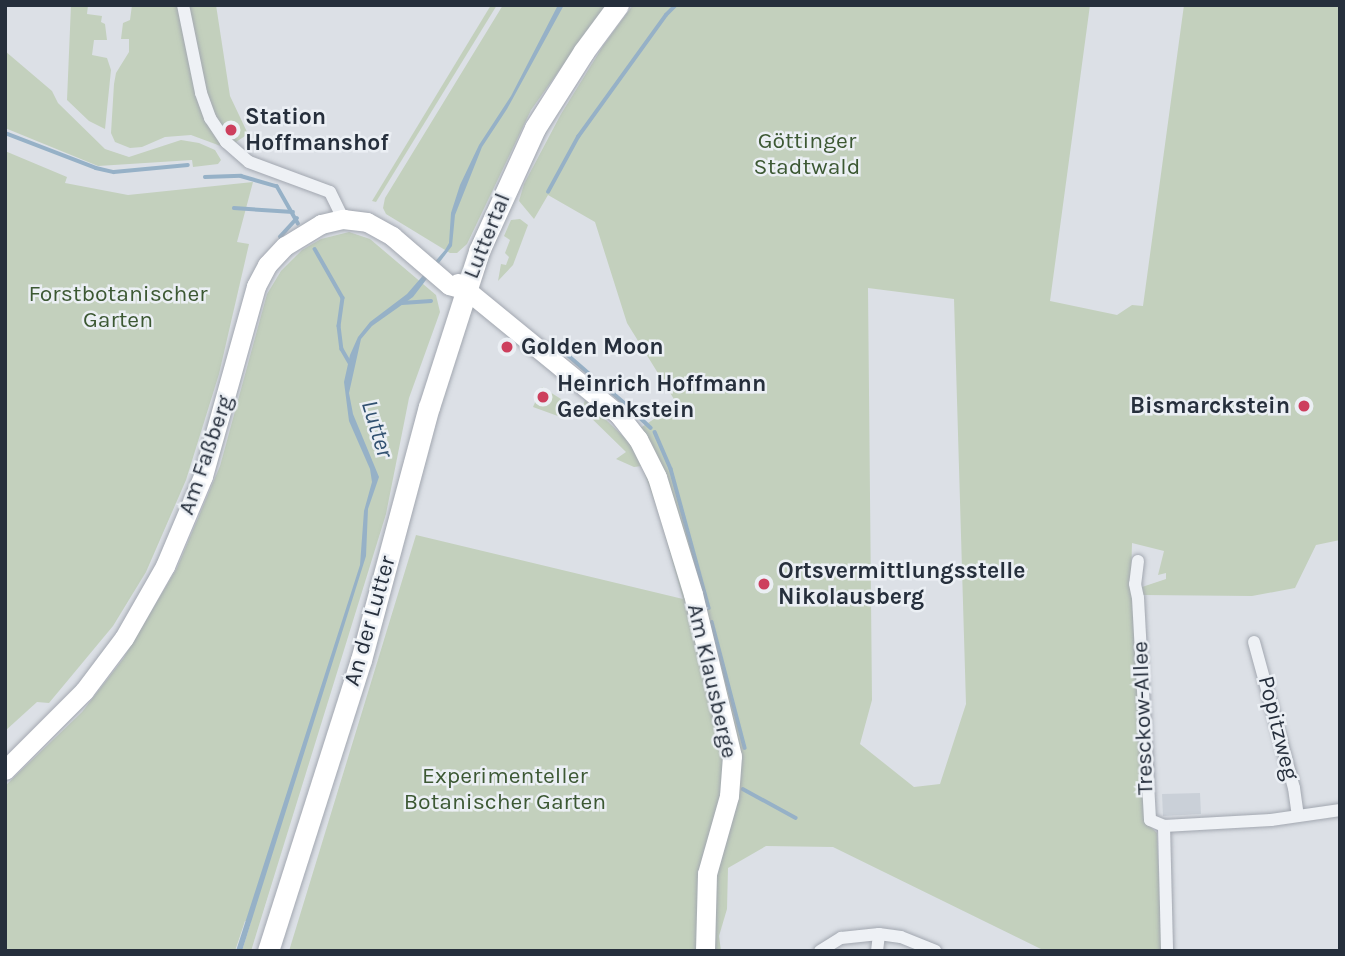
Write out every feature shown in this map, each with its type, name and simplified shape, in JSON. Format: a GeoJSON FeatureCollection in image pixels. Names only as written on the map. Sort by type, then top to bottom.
{"type":"FeatureCollection","features":[{"type":"Feature","properties":{"kind":"main road","name":"Luttertal"},"geometry":{"type":"LineString","coordinates":[[466,290],[486,233],[535,128],[584,51],[618,5]]}},
{"type":"Feature","properties":{"kind":"main road","name":"An der Lutter"},"geometry":{"type":"LineString","coordinates":[[268,951],[360,660],[429,407],[466,290]]}},
{"type":"Feature","properties":{"kind":"street"},"geometry":{"type":"LineString","coordinates":[[183,5],[204,104],[226,142],[249,162],[328,190],[335,197],[343,219]]}},
{"type":"Feature","properties":{"kind":"street","name":"Am Faßberg"},"geometry":{"type":"LineString","coordinates":[[5,770],[84,691],[124,638],[164,566],[203,477],[252,299],[262,274],[285,246],[302,233],[321,224],[343,219],[381,227],[466,290]]}},
{"type":"Feature","properties":{"kind":"street","name":"Luttertal"},"geometry":{"type":"LineString","coordinates":[[466,290],[619,415],[638,439],[648,458]]}},
{"type":"Feature","properties":{"kind":"street","name":"Am Klausberge"},"geometry":{"type":"LineString","coordinates":[[648,458],[657,477],[693,594],[732,757],[729,796],[707,874],[705,951]]}},
{"type":"Feature","properties":{"kind":"street","name":"Tresckow-Allee"},"geometry":{"type":"LineString","coordinates":[[1138,561],[1135,584],[1138,598],[1147,810],[1150,820],[1164,826],[1167,951]]}},
{"type":"Feature","properties":{"kind":"street","name":"Popitzweg"},"geometry":{"type":"LineString","coordinates":[[1254,642],[1294,788],[1298,816]]}},
{"type":"Feature","properties":{"kind":"street"},"geometry":{"type":"LineString","coordinates":[[1164,826],[1298,816],[1340,810]]}},
{"type":"Feature","properties":{"kind":"street"},"geometry":{"type":"LineString","coordinates":[[820,951],[841,938],[879,934],[901,937],[935,951]]}},
{"type":"Feature","properties":{"kind":"street"},"geometry":{"type":"LineString","coordinates":[[877,951],[879,934]]}},
{"type":"Feature","properties":{"kind":"shaded area"},"geometry":{"type":"Polygon","coordinates":[[[1200,793],[1201,814],[1163,816],[1162,794],[1200,793]]]}},
{"type":"Feature","properties":{"kind":"green space"},"geometry":{"type":"Polygon","coordinates":[[[71,5],[88,5],[87,14],[102,16],[101,22],[105,24],[107,40],[94,40],[92,55],[107,58],[111,70],[105,129],[89,121],[67,100],[71,5]]]}},
{"type":"Feature","properties":{"kind":"green space"},"geometry":{"type":"Polygon","coordinates":[[[132,5],[181,5],[190,58],[226,148],[191,135],[165,137],[142,147],[130,148],[115,142],[111,133],[114,84],[116,73],[129,52],[129,39],[121,39],[123,23],[130,20],[132,5]]]}},
{"type":"Feature","properties":{"kind":"green space"},"geometry":{"type":"Polygon","coordinates":[[[185,5],[216,5],[230,96],[248,134],[233,144],[210,112],[185,5]]]}},
{"type":"Feature","properties":{"kind":"green space"},"geometry":{"type":"Polygon","coordinates":[[[491,5],[497,5],[376,202],[372,201],[491,5]]]}},
{"type":"Feature","properties":{"kind":"green space"},"geometry":{"type":"Polygon","coordinates":[[[503,5],[606,5],[531,110],[467,244],[457,253],[450,253],[386,214],[383,208],[385,198],[503,5]]]}},
{"type":"Feature","properties":{"kind":"green space","name":"Göttinger Stadtwald"},"geometry":{"type":"Polygon","coordinates":[[[633,5],[1090,5],[1050,301],[1117,315],[1132,305],[1143,306],[1184,5],[1340,5],[1340,540],[1316,545],[1295,588],[1252,596],[1143,595],[1142,587],[1166,579],[1166,573],[1158,575],[1164,551],[1132,543],[1131,579],[1146,822],[1157,833],[1162,951],[1045,951],[833,847],[766,846],[728,868],[727,909],[719,936],[721,951],[289,951],[416,535],[683,599],[659,514],[642,466],[634,467],[616,459],[626,452],[582,409],[585,400],[625,438],[677,404],[627,323],[595,222],[548,195],[534,219],[519,201],[524,184],[561,114],[603,46],[633,5]],[[868,288],[872,700],[860,744],[914,787],[940,784],[966,704],[954,299],[868,288]]]}},
{"type":"Feature","properties":{"kind":"green space"},"geometry":{"type":"Polygon","coordinates":[[[5,51],[52,91],[58,103],[105,149],[129,157],[181,140],[199,143],[215,150],[221,160],[218,164],[193,167],[192,160],[98,166],[5,128],[5,51]]]}},
{"type":"Feature","properties":{"kind":"green space","name":"Forstbotanischer Garten"},"geometry":{"type":"Polygon","coordinates":[[[5,151],[67,177],[65,183],[128,195],[253,182],[237,242],[249,244],[219,374],[186,480],[146,572],[113,626],[49,703],[37,702],[5,731],[5,151]]]}},
{"type":"Feature","properties":{"kind":"green space"},"geometry":{"type":"Polygon","coordinates":[[[520,219],[528,225],[513,265],[498,281],[501,264],[506,265],[509,257],[505,253],[510,240],[504,236],[511,220],[520,219]]]}},
{"type":"Feature","properties":{"kind":"green space"},"geometry":{"type":"Polygon","coordinates":[[[349,232],[370,239],[436,295],[440,312],[409,398],[386,514],[251,951],[242,951],[251,922],[245,921],[235,951],[5,951],[5,786],[82,712],[123,659],[177,568],[220,466],[267,294],[281,271],[302,250],[321,239],[349,232]]]}},
{"type":"Feature","properties":{"kind":"green space"},"geometry":{"type":"Polygon","coordinates":[[[542,387],[572,406],[566,419],[533,407],[542,387]]]}},
{"type":"Feature","properties":{"kind":"water"},"geometry":{"type":"Polygon","coordinates":[[[558,5],[564,5],[507,109],[482,147],[455,215],[452,246],[413,297],[372,326],[361,339],[349,393],[353,414],[379,477],[368,509],[366,556],[242,951],[236,951],[360,565],[364,511],[372,482],[370,469],[349,421],[344,382],[350,355],[358,337],[370,322],[407,294],[445,250],[449,243],[451,213],[460,185],[479,145],[511,96],[558,5]]]}},
{"type":"Feature","properties":{"kind":"waterway"},"geometry":{"type":"LineString","coordinates":[[548,192],[578,137],[676,5]]}},
{"type":"Feature","properties":{"kind":"waterway"},"geometry":{"type":"LineString","coordinates":[[5,133],[96,168],[114,172],[188,165]]}},
{"type":"Feature","properties":{"kind":"waterway"},"geometry":{"type":"LineString","coordinates":[[205,177],[241,176],[277,186],[298,223]]}},
{"type":"Feature","properties":{"kind":"waterway"},"geometry":{"type":"LineString","coordinates":[[234,208],[293,212]]}},
{"type":"Feature","properties":{"kind":"waterway"},"geometry":{"type":"LineString","coordinates":[[280,237],[297,218]]}},
{"type":"Feature","properties":{"kind":"waterway"},"geometry":{"type":"LineString","coordinates":[[315,249],[343,298],[339,326],[342,349],[350,363]]}},
{"type":"Feature","properties":{"kind":"waterway"},"geometry":{"type":"LineString","coordinates":[[402,303],[431,301]]}},
{"type":"Feature","properties":{"kind":"waterway"},"geometry":{"type":"LineString","coordinates":[[561,349],[590,374]]}},
{"type":"Feature","properties":{"kind":"waterway"},"geometry":{"type":"LineString","coordinates":[[598,380],[628,406]]}},
{"type":"Feature","properties":{"kind":"waterway"},"geometry":{"type":"LineString","coordinates":[[634,412],[651,428]]}},
{"type":"Feature","properties":{"kind":"waterway"},"geometry":{"type":"LineString","coordinates":[[655,432],[671,469],[709,608]]}},
{"type":"Feature","properties":{"kind":"waterway"},"geometry":{"type":"LineString","coordinates":[[712,622],[745,748]]}},
{"type":"Feature","properties":{"kind":"waterway"},"geometry":{"type":"LineString","coordinates":[[743,789],[796,818]]}},
{"type":"Feature","properties":{"kind":"place","name":"Station Hoffmanshof"},"geometry":{"type":"Point","coordinates":[231,130]}},
{"type":"Feature","properties":{"kind":"place","name":"Golden Moon"},"geometry":{"type":"Point","coordinates":[507,347]}},
{"type":"Feature","properties":{"kind":"place","name":"Heinrich Hoffmann Gedenkstein"},"geometry":{"type":"Point","coordinates":[543,397]}},
{"type":"Feature","properties":{"kind":"place","name":"Bismarckstein"},"geometry":{"type":"Point","coordinates":[1304,406]}},
{"type":"Feature","properties":{"kind":"place","name":"Ortsvermittlungsstelle Nikolausberg"},"geometry":{"type":"Point","coordinates":[764,584]}},
{"type":"Feature","properties":{"kind":"water label","name":"Lutter"},"geometry":{"type":"Point","coordinates":[377,429]}},
{"type":"Feature","properties":{"kind":"park label","name":"Experimenteller Botanischer Garten"},"geometry":{"type":"Point","coordinates":[505,789]}}]}
